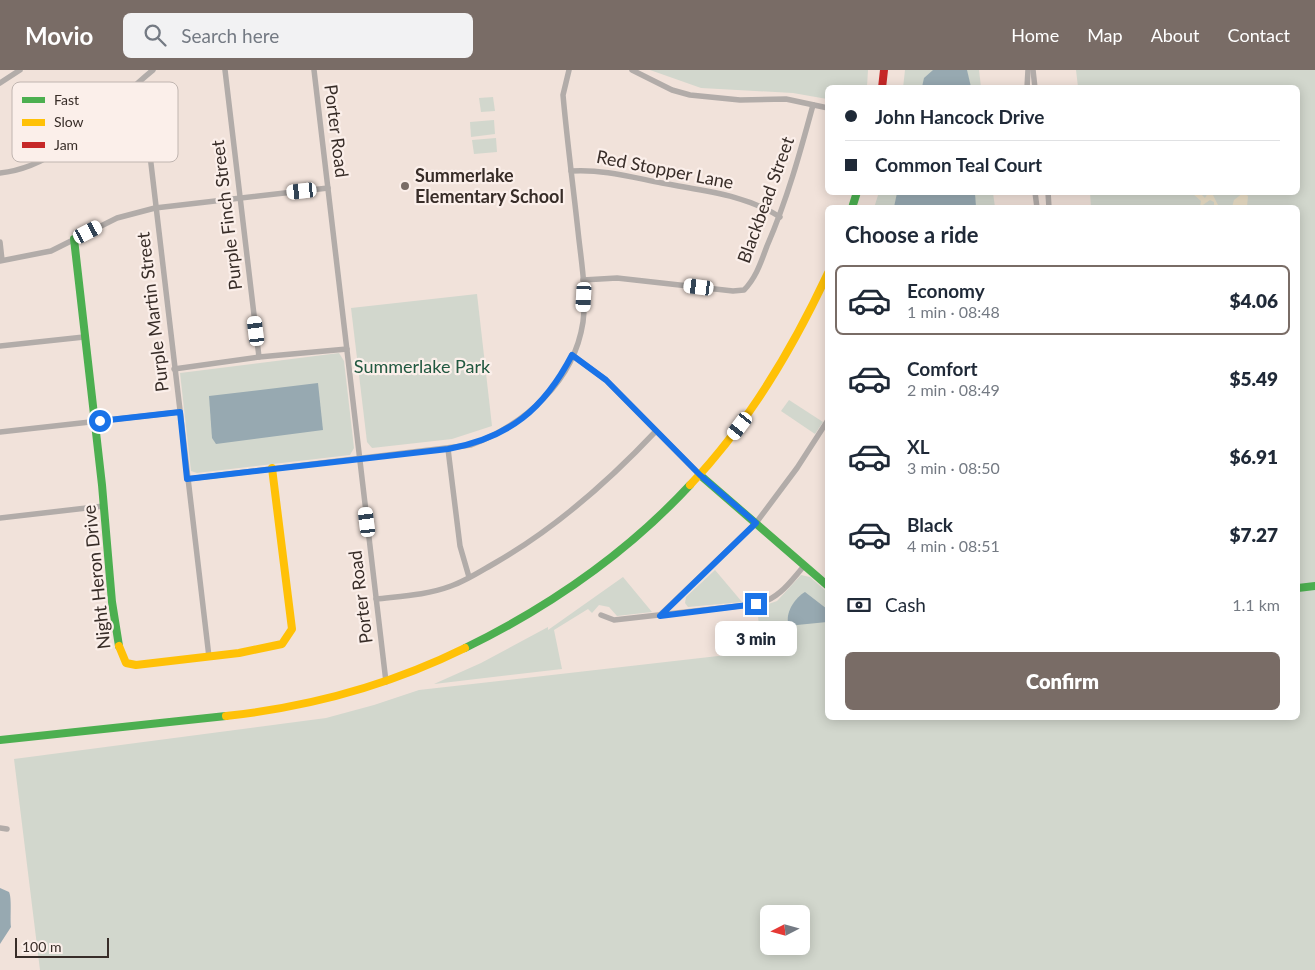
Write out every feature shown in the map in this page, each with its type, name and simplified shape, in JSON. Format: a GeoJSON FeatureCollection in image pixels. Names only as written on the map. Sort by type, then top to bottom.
{"type":"FeatureCollection","features":[{"type":"Feature","properties":{"kind":"main road"},"geometry":{"type":"LineString","coordinates":[[882,85],[884,70]]}},
{"type":"Feature","properties":{"kind":"main road","name":"Night Heron Drive"},"geometry":{"type":"LineString","coordinates":[[74,239],[104,506],[110,588],[122,659],[126,663],[136,665],[209,657],[282,644],[290,635],[292,629],[272,468]]}},
{"type":"Feature","properties":{"kind":"main road"},"geometry":{"type":"LineString","coordinates":[[0,740],[251,713],[320,701],[386,682],[438,662],[487,638],[583,580],[659,519],[700,475],[751,412],[781,366],[825,279]]}},
{"type":"Feature","properties":{"kind":"main road"},"geometry":{"type":"LineString","coordinates":[[700,475],[825,584]]}},
{"type":"Feature","properties":{"kind":"main road"},"geometry":{"type":"LineString","coordinates":[[1300,588],[1315,586]]}},
{"type":"Feature","properties":{"kind":"street"},"geometry":{"type":"LineString","coordinates":[[0,83],[20,70]]}},
{"type":"Feature","properties":{"kind":"street"},"geometry":{"type":"LineString","coordinates":[[138,82],[153,70]]}},
{"type":"Feature","properties":{"kind":"street","name":"Purple Finch Street"},"geometry":{"type":"LineString","coordinates":[[225,70],[259,357]]}},
{"type":"Feature","properties":{"kind":"street","name":"Porter Road"},"geometry":{"type":"LineString","coordinates":[[314,70],[386,682]]}},
{"type":"Feature","properties":{"kind":"street"},"geometry":{"type":"LineString","coordinates":[[187,479],[471,445],[520,420],[549,394],[572,355],[583,321],[583,280],[563,95],[569,70]]}},
{"type":"Feature","properties":{"kind":"street"},"geometry":{"type":"LineString","coordinates":[[632,70],[672,90],[690,95],[740,100],[786,98],[825,107]]}},
{"type":"Feature","properties":{"kind":"street"},"geometry":{"type":"LineString","coordinates":[[1027,85],[1028,70]]}},
{"type":"Feature","properties":{"kind":"street"},"geometry":{"type":"LineString","coordinates":[[1033,70],[1036,85]]}},
{"type":"Feature","properties":{"kind":"street","name":"Blackbead Street"},"geometry":{"type":"LineString","coordinates":[[583,280],[618,278],[733,292],[744,290],[754,277],[780,217],[794,177],[814,105]]}},
{"type":"Feature","properties":{"kind":"street"},"geometry":{"type":"LineString","coordinates":[[0,173],[30,167],[38,162]]}},
{"type":"Feature","properties":{"kind":"street","name":"Purple Martin Street"},"geometry":{"type":"LineString","coordinates":[[151,162],[209,657]]}},
{"type":"Feature","properties":{"kind":"street","name":"Red Stopper Lane"},"geometry":{"type":"LineString","coordinates":[[571,171],[603,170],[720,193],[756,204],[780,217]]}},
{"type":"Feature","properties":{"kind":"street"},"geometry":{"type":"LineString","coordinates":[[0,242],[1,261],[51,251],[116,218],[156,208],[328,188]]}},
{"type":"Feature","properties":{"kind":"street"},"geometry":{"type":"LineString","coordinates":[[0,346],[84,337]]}},
{"type":"Feature","properties":{"kind":"street"},"geometry":{"type":"LineString","coordinates":[[174,369],[259,357],[348,349]]}},
{"type":"Feature","properties":{"kind":"street"},"geometry":{"type":"LineString","coordinates":[[572,355],[606,380],[700,475]]}},
{"type":"Feature","properties":{"kind":"street"},"geometry":{"type":"LineString","coordinates":[[0,432],[180,412]]}},
{"type":"Feature","properties":{"kind":"street"},"geometry":{"type":"LineString","coordinates":[[376,599],[420,595],[439,590],[469,577],[524,546],[582,503],[617,473],[656,431]]}},
{"type":"Feature","properties":{"kind":"street"},"geometry":{"type":"LineString","coordinates":[[660,616],[756,523],[825,431]]}},
{"type":"Feature","properties":{"kind":"street"},"geometry":{"type":"LineString","coordinates":[[448,449],[460,546],[469,577]]}},
{"type":"Feature","properties":{"kind":"street"},"geometry":{"type":"LineString","coordinates":[[0,518],[104,506]]}},
{"type":"Feature","properties":{"kind":"street"},"geometry":{"type":"LineString","coordinates":[[601,615],[614,620],[767,602],[780,594],[804,566]]}},
{"type":"Feature","properties":{"kind":"street"},"geometry":{"type":"LineString","coordinates":[[0,828],[7,829]]}},
{"type":"Feature","properties":{"kind":"green space"},"geometry":{"type":"Polygon","coordinates":[[[650,70],[868,70],[867,85],[825,85],[825,99],[793,93],[701,88],[650,70]]]}},
{"type":"Feature","properties":{"kind":"green space"},"geometry":{"type":"Polygon","coordinates":[[[905,70],[979,70],[981,85],[903,85],[905,70]]]}},
{"type":"Feature","properties":{"kind":"green space"},"geometry":{"type":"Polygon","coordinates":[[[1076,70],[1315,70],[1315,970],[40,970],[14,759],[326,718],[419,690],[762,651],[757,608],[777,601],[801,575],[810,577],[825,590],[825,720],[1300,720],[1300,205],[1091,205],[1090,195],[1300,195],[1300,85],[1078,85],[1076,70]]]}},
{"type":"Feature","properties":{"kind":"green space"},"geometry":{"type":"Polygon","coordinates":[[[493,97],[495,111],[481,112],[479,98],[493,97]]]}},
{"type":"Feature","properties":{"kind":"green space"},"geometry":{"type":"Polygon","coordinates":[[[494,120],[495,134],[471,137],[470,122],[494,120]]]}},
{"type":"Feature","properties":{"kind":"green space"},"geometry":{"type":"Polygon","coordinates":[[[496,138],[497,152],[474,154],[472,140],[496,138]]]}},
{"type":"Feature","properties":{"kind":"green space"},"geometry":{"type":"Polygon","coordinates":[[[878,195],[993,195],[995,205],[875,205],[878,195]]]}},
{"type":"Feature","properties":{"kind":"green space","name":"Summerlake Park"},"geometry":{"type":"Polygon","coordinates":[[[477,294],[492,426],[452,439],[372,448],[367,442],[351,308],[477,294]]]}},
{"type":"Feature","properties":{"kind":"green space"},"geometry":{"type":"Polygon","coordinates":[[[339,353],[344,361],[354,448],[350,455],[197,473],[191,471],[180,373],[339,353]]]}},
{"type":"Feature","properties":{"kind":"green space"},"geometry":{"type":"Polygon","coordinates":[[[789,400],[823,422],[815,434],[781,411],[789,400]]]}},
{"type":"Feature","properties":{"kind":"green space"},"geometry":{"type":"Polygon","coordinates":[[[715,570],[742,602],[688,607],[685,603],[686,597],[715,570]]]}},
{"type":"Feature","properties":{"kind":"green space"},"geometry":{"type":"Polygon","coordinates":[[[623,577],[652,612],[617,616],[609,607],[599,605],[592,613],[588,609],[554,630],[562,669],[434,684],[481,663],[548,627],[548,630],[623,577]]]}},
{"type":"Feature","properties":{"kind":"sand"},"geometry":{"type":"Polygon","coordinates":[[[1194,195],[1202,195],[1205,198],[1207,195],[1213,195],[1218,205],[1214,205],[1214,202],[1210,200],[1200,205],[1201,201],[1194,195]]]}},
{"type":"Feature","properties":{"kind":"sand"},"geometry":{"type":"Polygon","coordinates":[[[1240,195],[1248,196],[1247,205],[1233,205],[1234,200],[1240,195]]]}},
{"type":"Feature","properties":{"kind":"shaded area"},"geometry":{"type":"Polygon","coordinates":[[[933,70],[967,70],[971,85],[922,85],[924,78],[933,70]]]}},
{"type":"Feature","properties":{"kind":"shaded area"},"geometry":{"type":"Polygon","coordinates":[[[897,195],[975,195],[976,205],[894,205],[897,195]]]}},
{"type":"Feature","properties":{"kind":"shaded area"},"geometry":{"type":"Polygon","coordinates":[[[318,383],[323,430],[216,444],[212,438],[209,396],[318,383]]]}},
{"type":"Feature","properties":{"kind":"shaded area"},"geometry":{"type":"Polygon","coordinates":[[[805,592],[825,607],[825,622],[797,625],[788,622],[792,605],[805,592]]]}},
{"type":"Feature","properties":{"kind":"shaded area"},"geometry":{"type":"Polygon","coordinates":[[[0,888],[9,892],[10,895],[11,927],[0,944],[0,888]]]}},
{"type":"Feature","properties":{"kind":"traffic: fast"},"geometry":{"type":"LineString","coordinates":[[853,205],[856,195]]}},
{"type":"Feature","properties":{"kind":"traffic: fast"},"geometry":{"type":"LineString","coordinates":[[74,239],[102,485],[112,602],[119,646]]}},
{"type":"Feature","properties":{"kind":"traffic: fast"},"geometry":{"type":"LineString","coordinates":[[700,475],[825,583]]}},
{"type":"Feature","properties":{"kind":"traffic: fast"},"geometry":{"type":"LineString","coordinates":[[465,648],[527,615],[585,577],[640,534],[690,485]]}},
{"type":"Feature","properties":{"kind":"traffic: fast"},"geometry":{"type":"LineString","coordinates":[[1300,588],[1315,586]]}},
{"type":"Feature","properties":{"kind":"traffic: fast"},"geometry":{"type":"LineString","coordinates":[[0,740],[226,716]]}},
{"type":"Feature","properties":{"kind":"traffic: slow"},"geometry":{"type":"LineString","coordinates":[[690,485],[731,437],[768,385],[800,330],[825,279]]}},
{"type":"Feature","properties":{"kind":"traffic: slow"},"geometry":{"type":"LineString","coordinates":[[119,646],[126,663],[136,665],[239,653],[282,644],[292,629],[272,468]]}},
{"type":"Feature","properties":{"kind":"traffic: slow"},"geometry":{"type":"LineString","coordinates":[[226,716],[288,707],[348,693],[408,673],[465,648]]}},
{"type":"Feature","properties":{"kind":"traffic: jam"},"geometry":{"type":"LineString","coordinates":[[882,85],[884,70]]}},
{"type":"Feature","properties":{"kind":"place","name":"Summerlake Elementary School"},"geometry":{"type":"Point","coordinates":[405,186]}},
{"type":"Feature","properties":{"kind":"route"},"geometry":{"type":"LineString","coordinates":[[100,421],[180,412],[187,479],[448,449],[471,445],[486,439],[520,420],[549,394],[572,355],[606,380],[700,475],[756,523],[712,568],[660,616],[756,604]]}}]}
